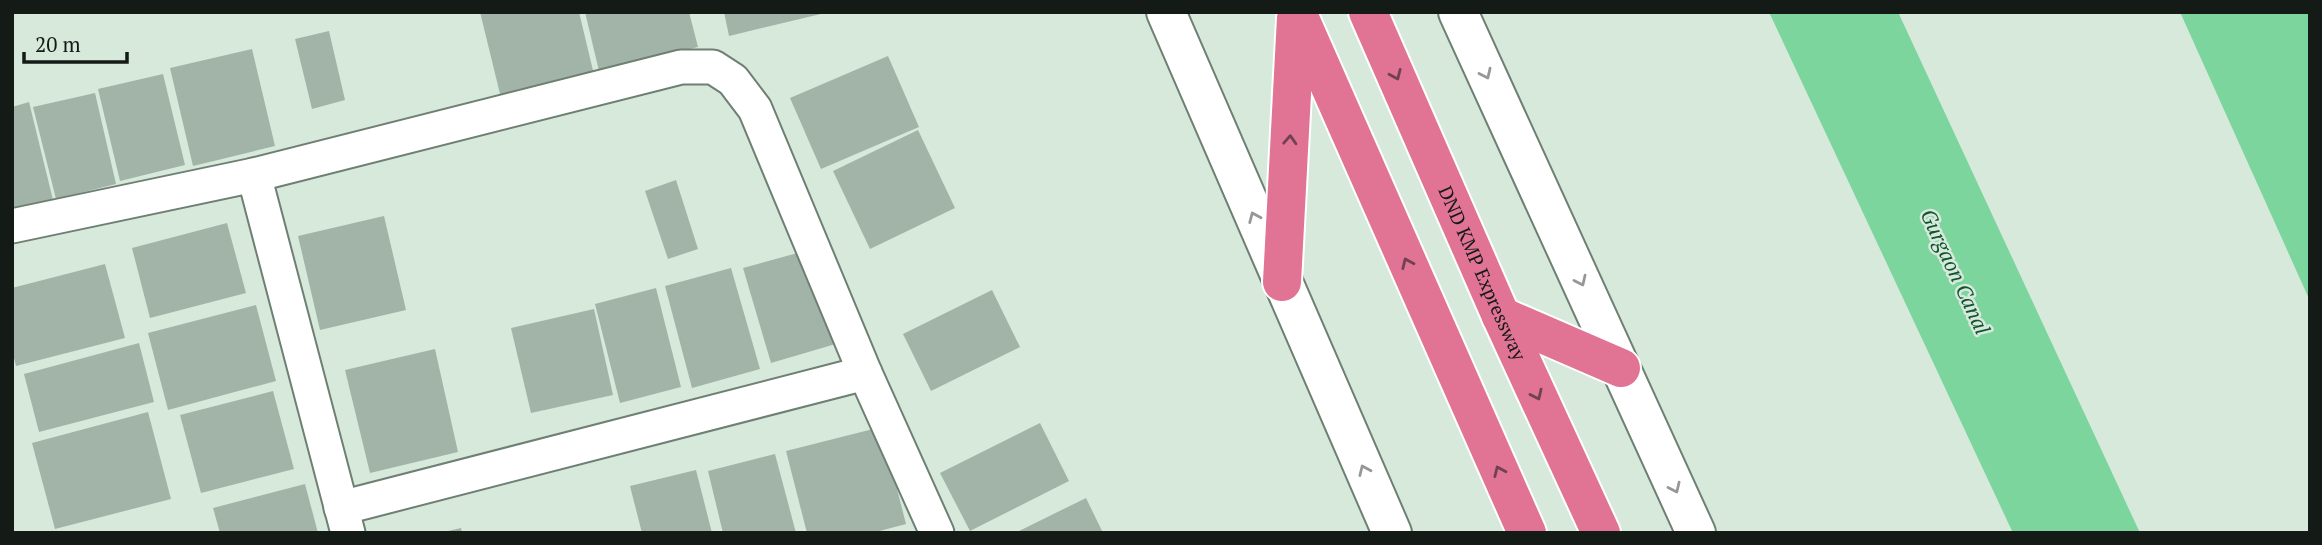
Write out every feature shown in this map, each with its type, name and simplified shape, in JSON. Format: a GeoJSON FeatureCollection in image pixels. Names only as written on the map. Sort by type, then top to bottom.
{"type":"FeatureCollection","features":[{"type":"Feature","properties":{"kind":"highway"},"geometry":{"type":"LineString","coordinates":[[1282,282],[1297,12]]}},
{"type":"Feature","properties":{"kind":"highway"},"geometry":{"type":"LineString","coordinates":[[1297,12],[1528,533]]}},
{"type":"Feature","properties":{"kind":"highway","name":"DND KMP Expressway"},"geometry":{"type":"LineString","coordinates":[[1368,12],[1501,316],[1601,533]]}},
{"type":"Feature","properties":{"kind":"highway"},"geometry":{"type":"LineString","coordinates":[[1501,316],[1621,368]]}},
{"type":"Feature","properties":{"kind":"street"},"geometry":{"type":"LineString","coordinates":[[1166,12],[1391,533]]}},
{"type":"Feature","properties":{"kind":"street"},"geometry":{"type":"LineString","coordinates":[[1458,12],[1696,533]]}},
{"type":"Feature","properties":{"kind":"street"},"geometry":{"type":"LineString","coordinates":[[12,226],[254,175],[681,66],[713,67],[733,80],[755,109],[865,373],[937,533]]}},
{"type":"Feature","properties":{"kind":"street"},"geometry":{"type":"LineString","coordinates":[[254,175],[344,521],[865,373]]}},
{"type":"Feature","properties":{"kind":"water","name":"Gurgaon Canal"},"geometry":{"type":"Polygon","coordinates":[[[1769,12],[1898,12],[2140,533],[2013,533],[1769,12]]]}},
{"type":"Feature","properties":{"kind":"water"},"geometry":{"type":"Polygon","coordinates":[[[2180,12],[2310,12],[2310,301],[2180,12]]]}},
{"type":"Feature","properties":{"kind":"building"},"geometry":{"type":"Polygon","coordinates":[[[480,12],[579,12],[595,79],[502,102],[480,12]]]}},
{"type":"Feature","properties":{"kind":"building"},"geometry":{"type":"Polygon","coordinates":[[[585,12],[689,12],[698,47],[599,71],[585,12]]]}},
{"type":"Feature","properties":{"kind":"building"},"geometry":{"type":"Polygon","coordinates":[[[724,12],[825,12],[825,13],[729,36],[724,12]]]}},
{"type":"Feature","properties":{"kind":"building"},"geometry":{"type":"Polygon","coordinates":[[[329,31],[345,100],[312,109],[295,39],[329,31]]]}},
{"type":"Feature","properties":{"kind":"building"},"geometry":{"type":"Polygon","coordinates":[[[252,49],[275,146],[193,166],[170,68],[252,49]]]}},
{"type":"Feature","properties":{"kind":"building"},"geometry":{"type":"Polygon","coordinates":[[[888,56],[919,127],[821,169],[790,98],[888,56]]]}},
{"type":"Feature","properties":{"kind":"building"},"geometry":{"type":"Polygon","coordinates":[[[163,74],[185,165],[120,181],[98,89],[163,74]]]}},
{"type":"Feature","properties":{"kind":"building"},"geometry":{"type":"Polygon","coordinates":[[[95,93],[116,184],[56,199],[33,107],[95,93]]]}},
{"type":"Feature","properties":{"kind":"building"},"geometry":{"type":"Polygon","coordinates":[[[29,102],[53,200],[12,210],[12,107],[29,102]]]}},
{"type":"Feature","properties":{"kind":"building"},"geometry":{"type":"Polygon","coordinates":[[[918,130],[955,208],[870,249],[833,171],[918,130]]]}},
{"type":"Feature","properties":{"kind":"building"},"geometry":{"type":"Polygon","coordinates":[[[676,180],[698,249],[668,259],[645,191],[676,180]]]}},
{"type":"Feature","properties":{"kind":"building"},"geometry":{"type":"Polygon","coordinates":[[[384,216],[406,310],[320,330],[298,236],[384,216]]]}},
{"type":"Feature","properties":{"kind":"building"},"geometry":{"type":"Polygon","coordinates":[[[227,223],[246,293],[150,318],[132,248],[227,223]]]}},
{"type":"Feature","properties":{"kind":"building"},"geometry":{"type":"Polygon","coordinates":[[[812,249],[839,343],[771,363],[743,268],[812,249]]]}},
{"type":"Feature","properties":{"kind":"building"},"geometry":{"type":"Polygon","coordinates":[[[105,264],[125,338],[16,366],[12,350],[12,288],[105,264]]]}},
{"type":"Feature","properties":{"kind":"building"},"geometry":{"type":"Polygon","coordinates":[[[731,268],[760,369],[692,388],[665,286],[731,268]]]}},
{"type":"Feature","properties":{"kind":"building"},"geometry":{"type":"Polygon","coordinates":[[[656,288],[681,387],[620,403],[595,304],[656,288]]]}},
{"type":"Feature","properties":{"kind":"building"},"geometry":{"type":"Polygon","coordinates":[[[992,290],[1020,347],[931,391],[903,334],[992,290]]]}},
{"type":"Feature","properties":{"kind":"building"},"geometry":{"type":"Polygon","coordinates":[[[256,305],[276,381],[168,410],[148,333],[256,305]]]}},
{"type":"Feature","properties":{"kind":"building"},"geometry":{"type":"Polygon","coordinates":[[[594,309],[613,395],[531,413],[511,328],[594,309]]]}},
{"type":"Feature","properties":{"kind":"building"},"geometry":{"type":"Polygon","coordinates":[[[139,343],[154,402],[39,432],[24,374],[139,343]]]}},
{"type":"Feature","properties":{"kind":"building"},"geometry":{"type":"Polygon","coordinates":[[[435,349],[458,452],[370,473],[345,370],[435,349]]]}},
{"type":"Feature","properties":{"kind":"building"},"geometry":{"type":"Polygon","coordinates":[[[273,391],[294,469],[201,493],[180,415],[273,391]]]}},
{"type":"Feature","properties":{"kind":"building"},"geometry":{"type":"Polygon","coordinates":[[[148,412],[171,499],[55,529],[32,443],[148,412]]]}},
{"type":"Feature","properties":{"kind":"building"},"geometry":{"type":"Polygon","coordinates":[[[1040,423],[1069,481],[970,531],[940,473],[1040,423]]]}},
{"type":"Feature","properties":{"kind":"building"},"geometry":{"type":"Polygon","coordinates":[[[881,427],[906,524],[872,533],[807,533],[786,451],[881,427]]]}},
{"type":"Feature","properties":{"kind":"building"},"geometry":{"type":"Polygon","coordinates":[[[775,454],[796,533],[723,533],[708,471],[775,454]]]}},
{"type":"Feature","properties":{"kind":"building"},"geometry":{"type":"Polygon","coordinates":[[[696,470],[712,533],[642,533],[630,486],[696,470]]]}},
{"type":"Feature","properties":{"kind":"building"},"geometry":{"type":"Polygon","coordinates":[[[305,484],[318,533],[220,533],[213,508],[305,484]]]}},
{"type":"Feature","properties":{"kind":"building"},"geometry":{"type":"Polygon","coordinates":[[[1086,498],[1103,533],[1015,533],[1086,498]]]}},
{"type":"Feature","properties":{"kind":"building"},"geometry":{"type":"Polygon","coordinates":[[[461,528],[462,533],[444,532],[461,528]]]}}]}
